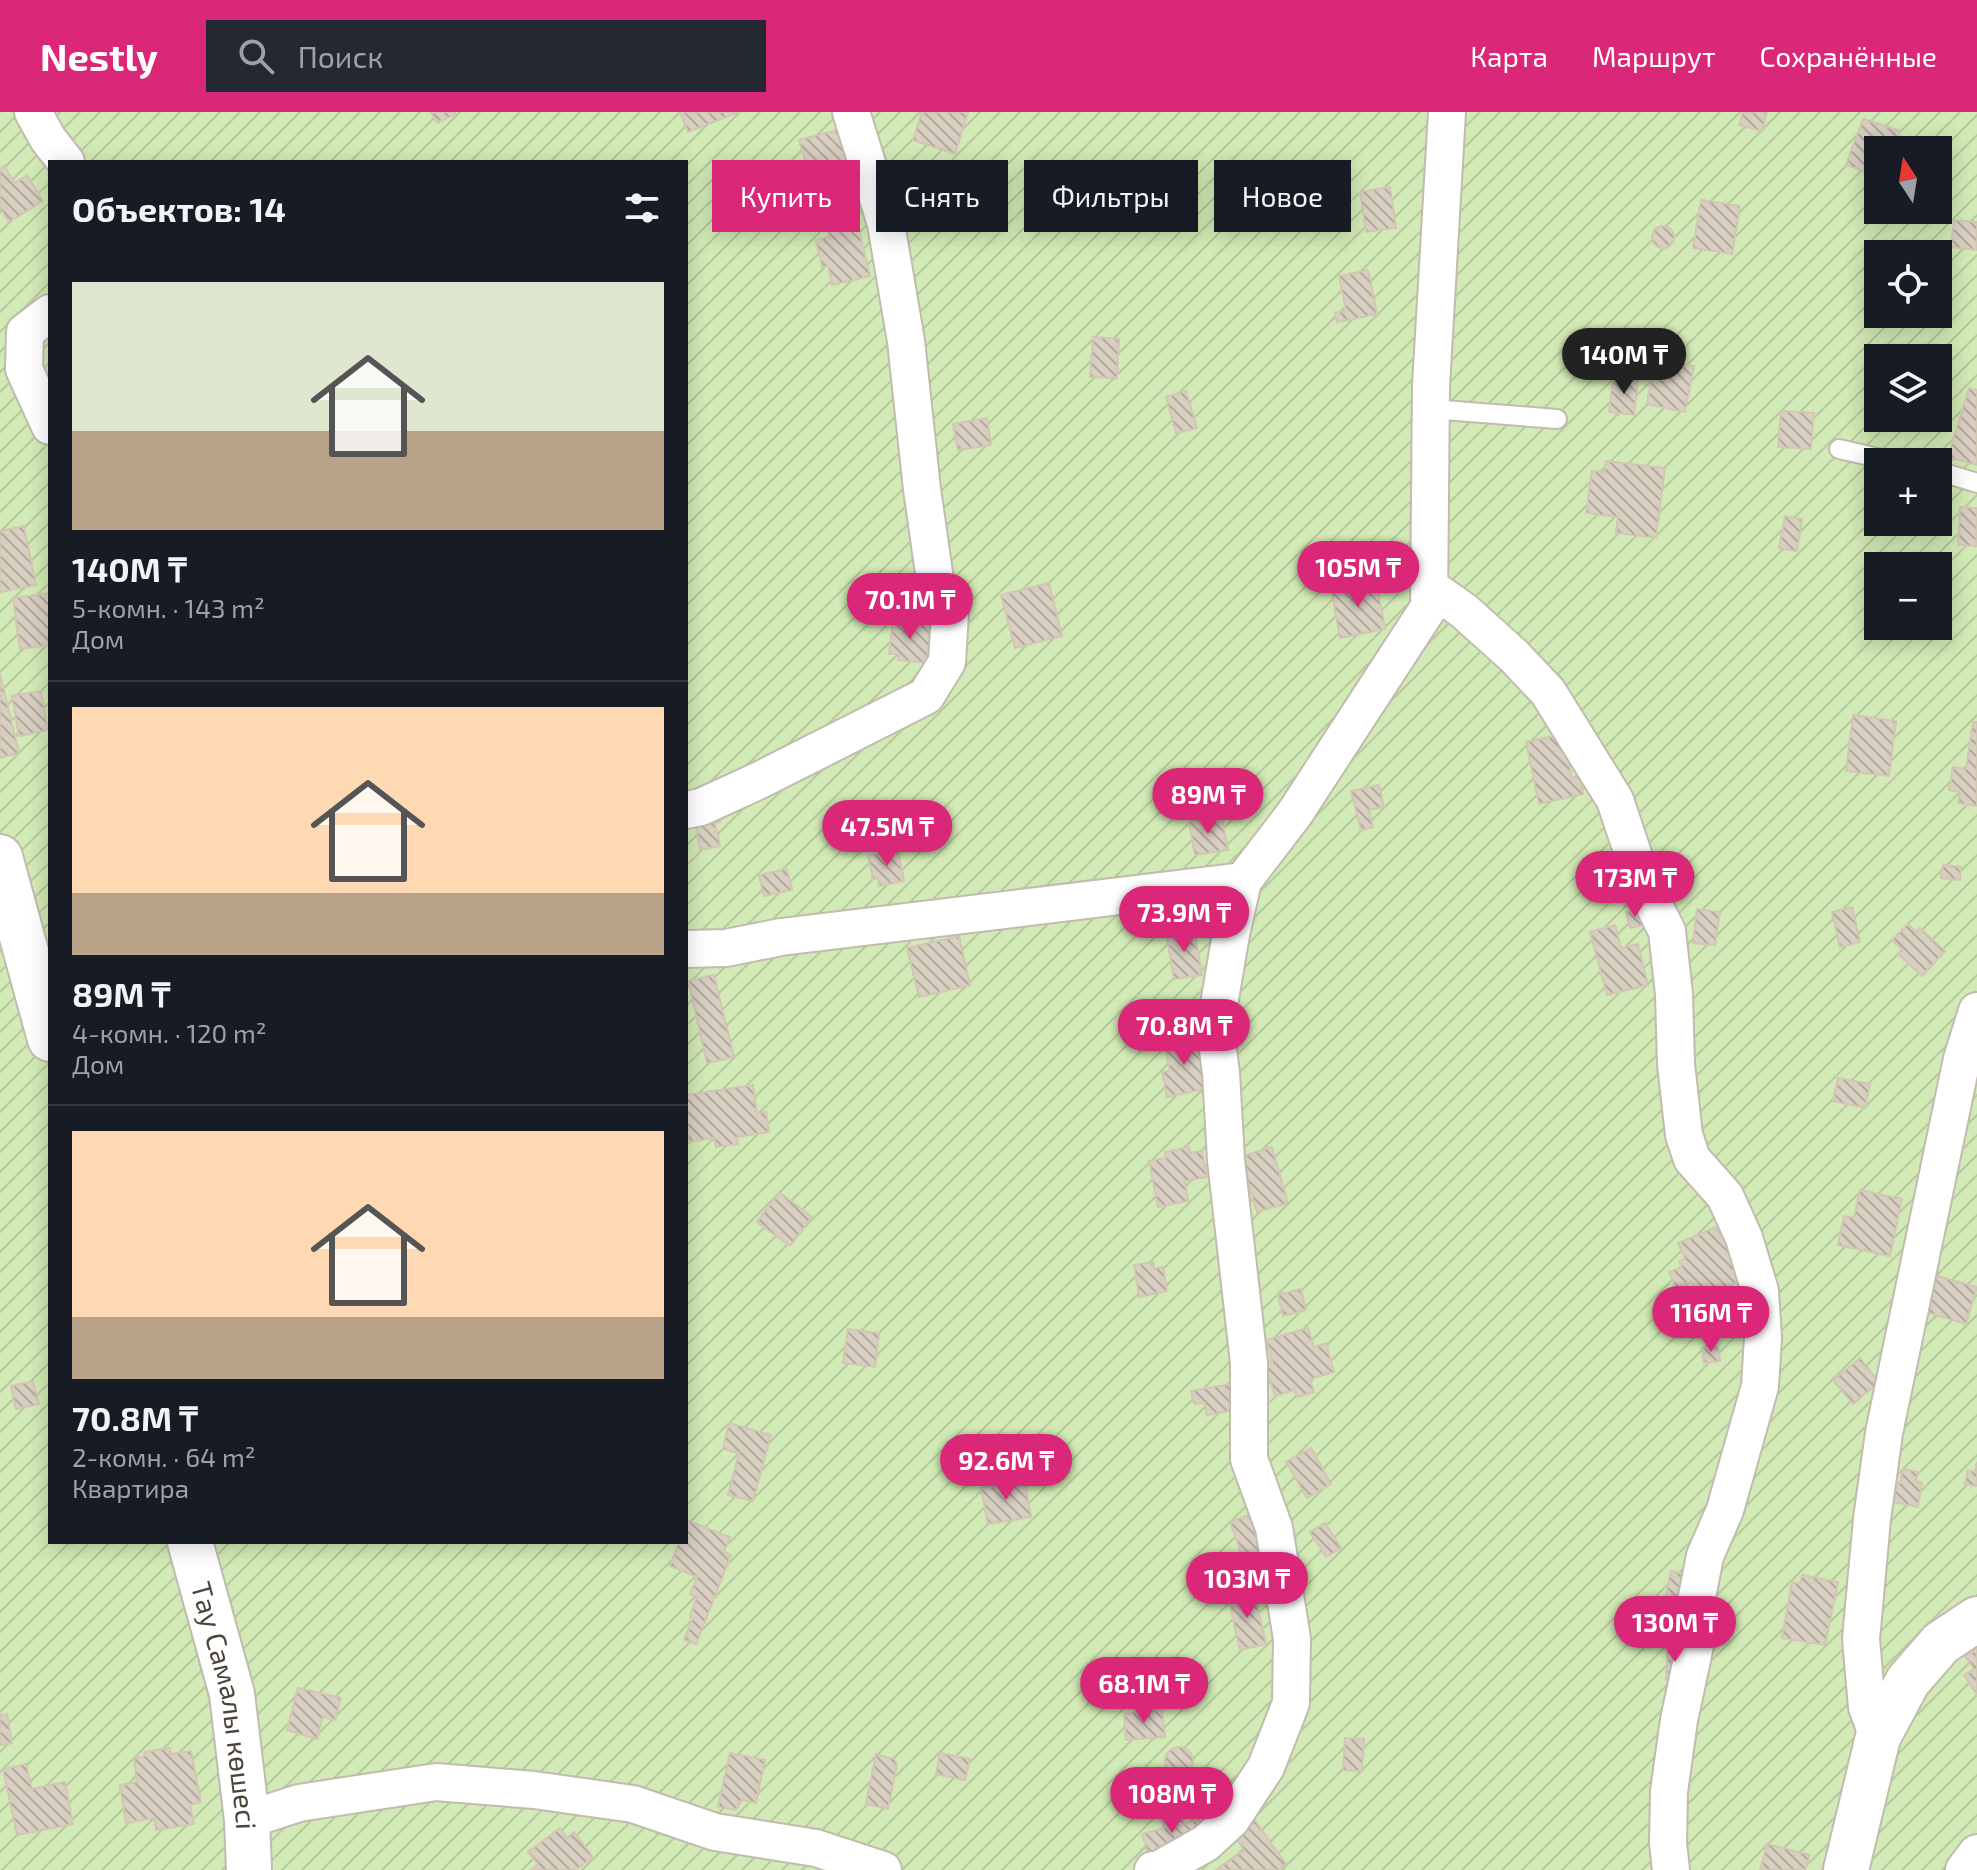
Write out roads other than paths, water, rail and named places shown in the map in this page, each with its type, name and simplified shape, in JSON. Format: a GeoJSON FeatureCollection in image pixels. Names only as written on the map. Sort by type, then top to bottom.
{"type":"FeatureCollection","features":[{"type":"Feature","properties":{"kind":"street"},"geometry":{"type":"LineString","coordinates":[[33,112],[64,160]]}},
{"type":"Feature","properties":{"kind":"street"},"geometry":{"type":"LineString","coordinates":[[688,810],[701,807],[762,779],[926,696],[947,662],[950,613],[935,580],[906,341],[889,239],[851,112]]}},
{"type":"Feature","properties":{"kind":"street"},"geometry":{"type":"LineString","coordinates":[[1153,1870],[1206,1843],[1231,1820],[1266,1767],[1291,1703],[1292,1639],[1274,1528],[1249,1459],[1249,1363],[1215,1028],[1243,881],[1295,813],[1429,607],[1431,386],[1447,112]]}},
{"type":"Feature","properties":{"kind":"street"},"geometry":{"type":"LineString","coordinates":[[48,315],[25,332],[24,369],[48,422]]}},
{"type":"Feature","properties":{"kind":"street"},"geometry":{"type":"LineString","coordinates":[[1430,587],[1464,611],[1548,692],[1615,800],[1643,884],[1667,931],[1684,1135],[1692,1159],[1725,1196],[1744,1238],[1760,1291],[1763,1338],[1760,1386],[1725,1510],[1705,1556],[1697,1597],[1697,1636],[1679,1720],[1669,1792],[1671,1870]]}},
{"type":"Feature","properties":{"kind":"street"},"geometry":{"type":"LineString","coordinates":[[0,857],[48,1032]]}},
{"type":"Feature","properties":{"kind":"street"},"geometry":{"type":"LineString","coordinates":[[688,949],[726,948],[797,935],[1243,881]]}},
{"type":"Feature","properties":{"kind":"street"},"geometry":{"type":"LineString","coordinates":[[1878,1737],[1867,1707],[1861,1639],[1872,1519],[1884,1433],[1962,1059],[1977,1011]]}},
{"type":"Feature","properties":{"kind":"street","name":"Тау Самалы көшесі"},"geometry":{"type":"LineString","coordinates":[[191,1544],[232,1694],[247,1820],[249,1870]]}},
{"type":"Feature","properties":{"kind":"street"},"geometry":{"type":"LineString","coordinates":[[1846,1870],[1878,1737],[1908,1681],[1941,1643],[1977,1619]]}},
{"type":"Feature","properties":{"kind":"street"},"geometry":{"type":"LineString","coordinates":[[247,1820],[299,1803],[436,1782],[534,1790],[633,1804],[715,1832],[816,1848],[883,1870]]}},
{"type":"Feature","properties":{"kind":"street"},"geometry":{"type":"LineString","coordinates":[[1964,1870],[1977,1853]]}},
{"type":"Feature","properties":{"kind":"lane"},"geometry":{"type":"LineString","coordinates":[[1431,409],[1557,419]]}},
{"type":"Feature","properties":{"kind":"lane"},"geometry":{"type":"LineString","coordinates":[[1839,449],[1864,455]]}},
{"type":"Feature","properties":{"kind":"lane"},"geometry":{"type":"LineString","coordinates":[[1952,475],[1977,483]]}}]}
